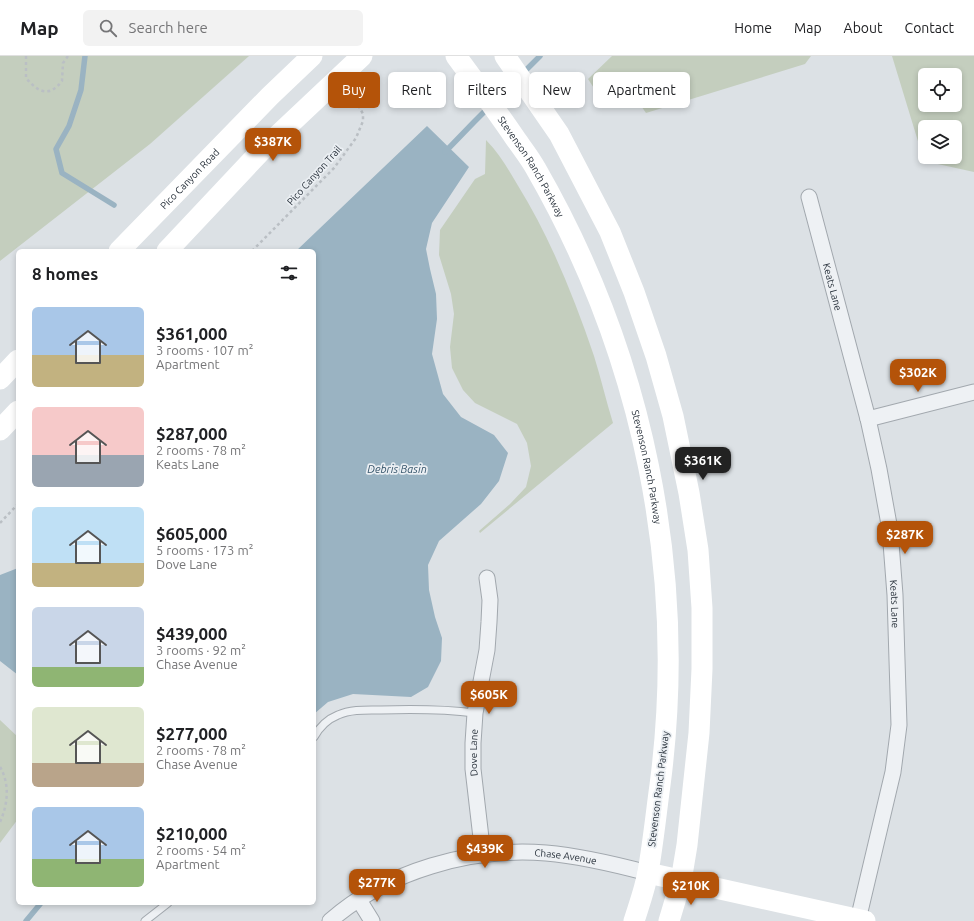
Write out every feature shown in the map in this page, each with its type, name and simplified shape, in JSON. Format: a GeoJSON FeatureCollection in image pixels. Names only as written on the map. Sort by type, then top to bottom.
{"type":"FeatureCollection","features":[{"type":"Feature","properties":{"kind":"main road","name":"Pico Canyon Road"},"geometry":{"type":"LineString","coordinates":[[122,249],[270,96],[312,56]]}},
{"type":"Feature","properties":{"kind":"main road"},"geometry":{"type":"LineString","coordinates":[[169,249],[261,151],[362,56]]}},
{"type":"Feature","properties":{"kind":"main road","name":"Stevenson Ranch Parkway"},"geometry":{"type":"LineString","coordinates":[[456,56],[477,83],[534,166],[562,216],[590,279],[612,334],[631,392],[653,488],[666,588],[668,701],[663,761],[648,873],[634,921]]}},
{"type":"Feature","properties":{"kind":"main road"},"geometry":{"type":"LineString","coordinates":[[506,58],[559,134],[610,232],[634,292],[656,356],[669,401],[689,493],[698,550],[702,608],[702,669],[697,748],[687,845],[681,881],[669,921]]}},
{"type":"Feature","properties":{"kind":"main road"},"geometry":{"type":"LineString","coordinates":[[0,379],[16,362]]}},
{"type":"Feature","properties":{"kind":"main road"},"geometry":{"type":"LineString","coordinates":[[0,430],[16,413]]}},
{"type":"Feature","properties":{"kind":"main road"},"geometry":{"type":"LineString","coordinates":[[648,873],[861,920]]}},
{"type":"Feature","properties":{"kind":"street","name":"Keats Lane"},"geometry":{"type":"LineString","coordinates":[[809,197],[868,419],[879,469],[890,530],[895,596],[899,724],[892,772],[861,920]]}},
{"type":"Feature","properties":{"kind":"street"},"geometry":{"type":"LineString","coordinates":[[868,419],[974,392]]}},
{"type":"Feature","properties":{"kind":"street","name":"Dove Lane"},"geometry":{"type":"LineString","coordinates":[[483,855],[473,769],[473,743],[475,713],[487,650],[490,622],[490,600],[487,578]]}},
{"type":"Feature","properties":{"kind":"street","name":"Chase Avenue"},"geometry":{"type":"LineString","coordinates":[[330,921],[358,900],[389,883],[420,870],[447,862],[483,855],[545,853],[598,860],[648,873]]}},
{"type":"Feature","properties":{"kind":"street"},"geometry":{"type":"LineString","coordinates":[[358,900],[372,921]]}},
{"type":"Feature","properties":{"kind":"lane"},"geometry":{"type":"LineString","coordinates":[[316,734],[326,722],[339,715],[356,711],[425,709],[475,713]]}},
{"type":"Feature","properties":{"kind":"lane"},"geometry":{"type":"LineString","coordinates":[[145,921],[165,905]]}},
{"type":"Feature","properties":{"kind":"path"},"geometry":{"type":"LineString","coordinates":[[26,56],[26,78],[34,87],[48,92],[54,90],[62,81],[63,63],[68,56]]}},
{"type":"Feature","properties":{"kind":"path","name":"Pico Canyon Trail"},"geometry":{"type":"LineString","coordinates":[[254,249],[334,168],[356,138],[363,121],[363,114],[360,108]]}},
{"type":"Feature","properties":{"kind":"path"},"geometry":{"type":"LineString","coordinates":[[0,523],[16,506]]}},
{"type":"Feature","properties":{"kind":"path"},"geometry":{"type":"LineString","coordinates":[[0,767],[5,776],[7,789],[4,813],[0,822]]}},
{"type":"Feature","properties":{"kind":"green space"},"geometry":{"type":"Polygon","coordinates":[[[0,56],[249,56],[150,144],[0,261],[0,56]]]}},
{"type":"Feature","properties":{"kind":"green space"},"geometry":{"type":"Polygon","coordinates":[[[612,56],[811,56],[805,64],[690,99],[690,72],[595,72],[612,56]]]}},
{"type":"Feature","properties":{"kind":"green space"},"geometry":{"type":"Polygon","coordinates":[[[892,56],[974,56],[974,172],[938,164],[962,164],[962,120],[918,120],[918,141],[892,56]]]}},
{"type":"Feature","properties":{"kind":"green space"},"geometry":{"type":"Polygon","coordinates":[[[593,74],[593,87],[588,79],[593,74]]]}},
{"type":"Feature","properties":{"kind":"green space"},"geometry":{"type":"Polygon","coordinates":[[[643,108],[662,108],[646,113],[643,108]]]}},
{"type":"Feature","properties":{"kind":"green space"},"geometry":{"type":"Polygon","coordinates":[[[486,140],[503,161],[529,204],[551,246],[594,356],[613,423],[480,533],[479,531],[510,504],[526,487],[531,466],[527,443],[517,424],[475,403],[463,390],[452,368],[450,347],[454,314],[451,294],[439,255],[440,230],[475,179],[485,174],[486,140]]]}},
{"type":"Feature","properties":{"kind":"green space"},"geometry":{"type":"Polygon","coordinates":[[[0,720],[16,735],[16,822],[0,843],[0,720]]]}},
{"type":"Feature","properties":{"kind":"water","name":"Debris Basin"},"geometry":{"type":"Polygon","coordinates":[[[427,126],[469,167],[432,223],[426,249],[436,294],[437,319],[432,354],[443,394],[461,417],[494,435],[508,453],[499,481],[481,504],[439,541],[428,565],[429,590],[435,617],[442,638],[441,661],[428,687],[411,697],[353,694],[328,702],[316,712],[316,249],[298,249],[427,126]]]}},
{"type":"Feature","properties":{"kind":"water"},"geometry":{"type":"Polygon","coordinates":[[[16,569],[16,673],[0,661],[0,575],[16,569]]]}},
{"type":"Feature","properties":{"kind":"waterway"},"geometry":{"type":"LineString","coordinates":[[85,56],[81,90],[69,126],[56,149],[62,173],[114,205]]}},
{"type":"Feature","properties":{"kind":"waterway"},"geometry":{"type":"LineString","coordinates":[[522,74],[540,56]]}},
{"type":"Feature","properties":{"kind":"waterway"},"geometry":{"type":"LineString","coordinates":[[445,152],[488,108]]}},
{"type":"Feature","properties":{"kind":"waterway"},"geometry":{"type":"LineString","coordinates":[[26,921],[39,905]]}}]}
